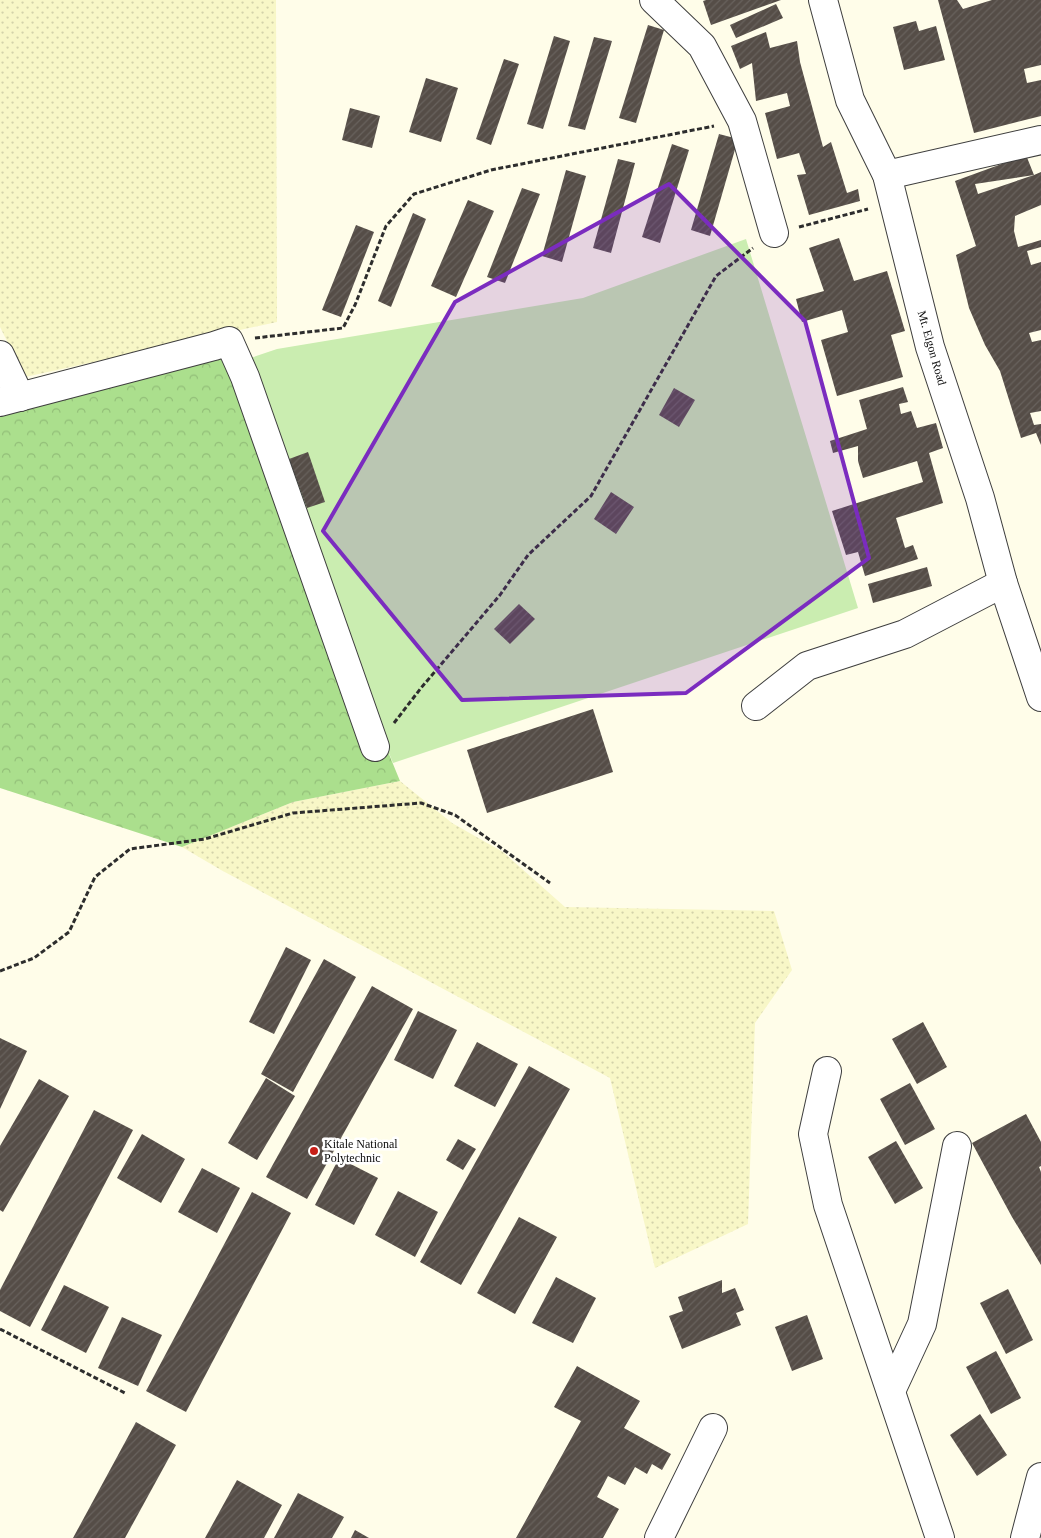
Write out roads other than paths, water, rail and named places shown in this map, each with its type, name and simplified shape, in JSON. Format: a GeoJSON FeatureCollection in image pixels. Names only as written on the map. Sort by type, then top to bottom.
{"type":"FeatureCollection","features":[{"type":"Feature","properties":{"kind":"street"},"geometry":{"type":"LineString","coordinates":[[654,0],[702,46],[742,120],[774,233]]}},
{"type":"Feature","properties":{"kind":"street","name":"Mt. Elgon Road"},"geometry":{"type":"LineString","coordinates":[[823,0],[850,100],[886,175],[930,347],[980,498],[1003,583],[1041,697]]}},
{"type":"Feature","properties":{"kind":"street"},"geometry":{"type":"LineString","coordinates":[[886,175],[1041,140]]}},
{"type":"Feature","properties":{"kind":"street"},"geometry":{"type":"LineString","coordinates":[[0,355],[10,399],[205,349],[229,341],[245,377],[375,747]]}},
{"type":"Feature","properties":{"kind":"street"},"geometry":{"type":"LineString","coordinates":[[756,706],[807,666],[905,634],[1003,583]]}},
{"type":"Feature","properties":{"kind":"street"},"geometry":{"type":"LineString","coordinates":[[827,1071],[813,1134],[828,1205],[940,1538]]}},
{"type":"Feature","properties":{"kind":"street"},"geometry":{"type":"LineString","coordinates":[[891,1391],[922,1324],[957,1146]]}},
{"type":"Feature","properties":{"kind":"street"},"geometry":{"type":"LineString","coordinates":[[659,1538],[712,1428]]}},
{"type":"Feature","properties":{"kind":"street"},"geometry":{"type":"LineString","coordinates":[[1025,1538],[1041,1477]]}},
{"type":"Feature","properties":{"kind":"place","name":"Kitale National Polytechnic"},"geometry":{"type":"Point","coordinates":[314,1151]}}]}
